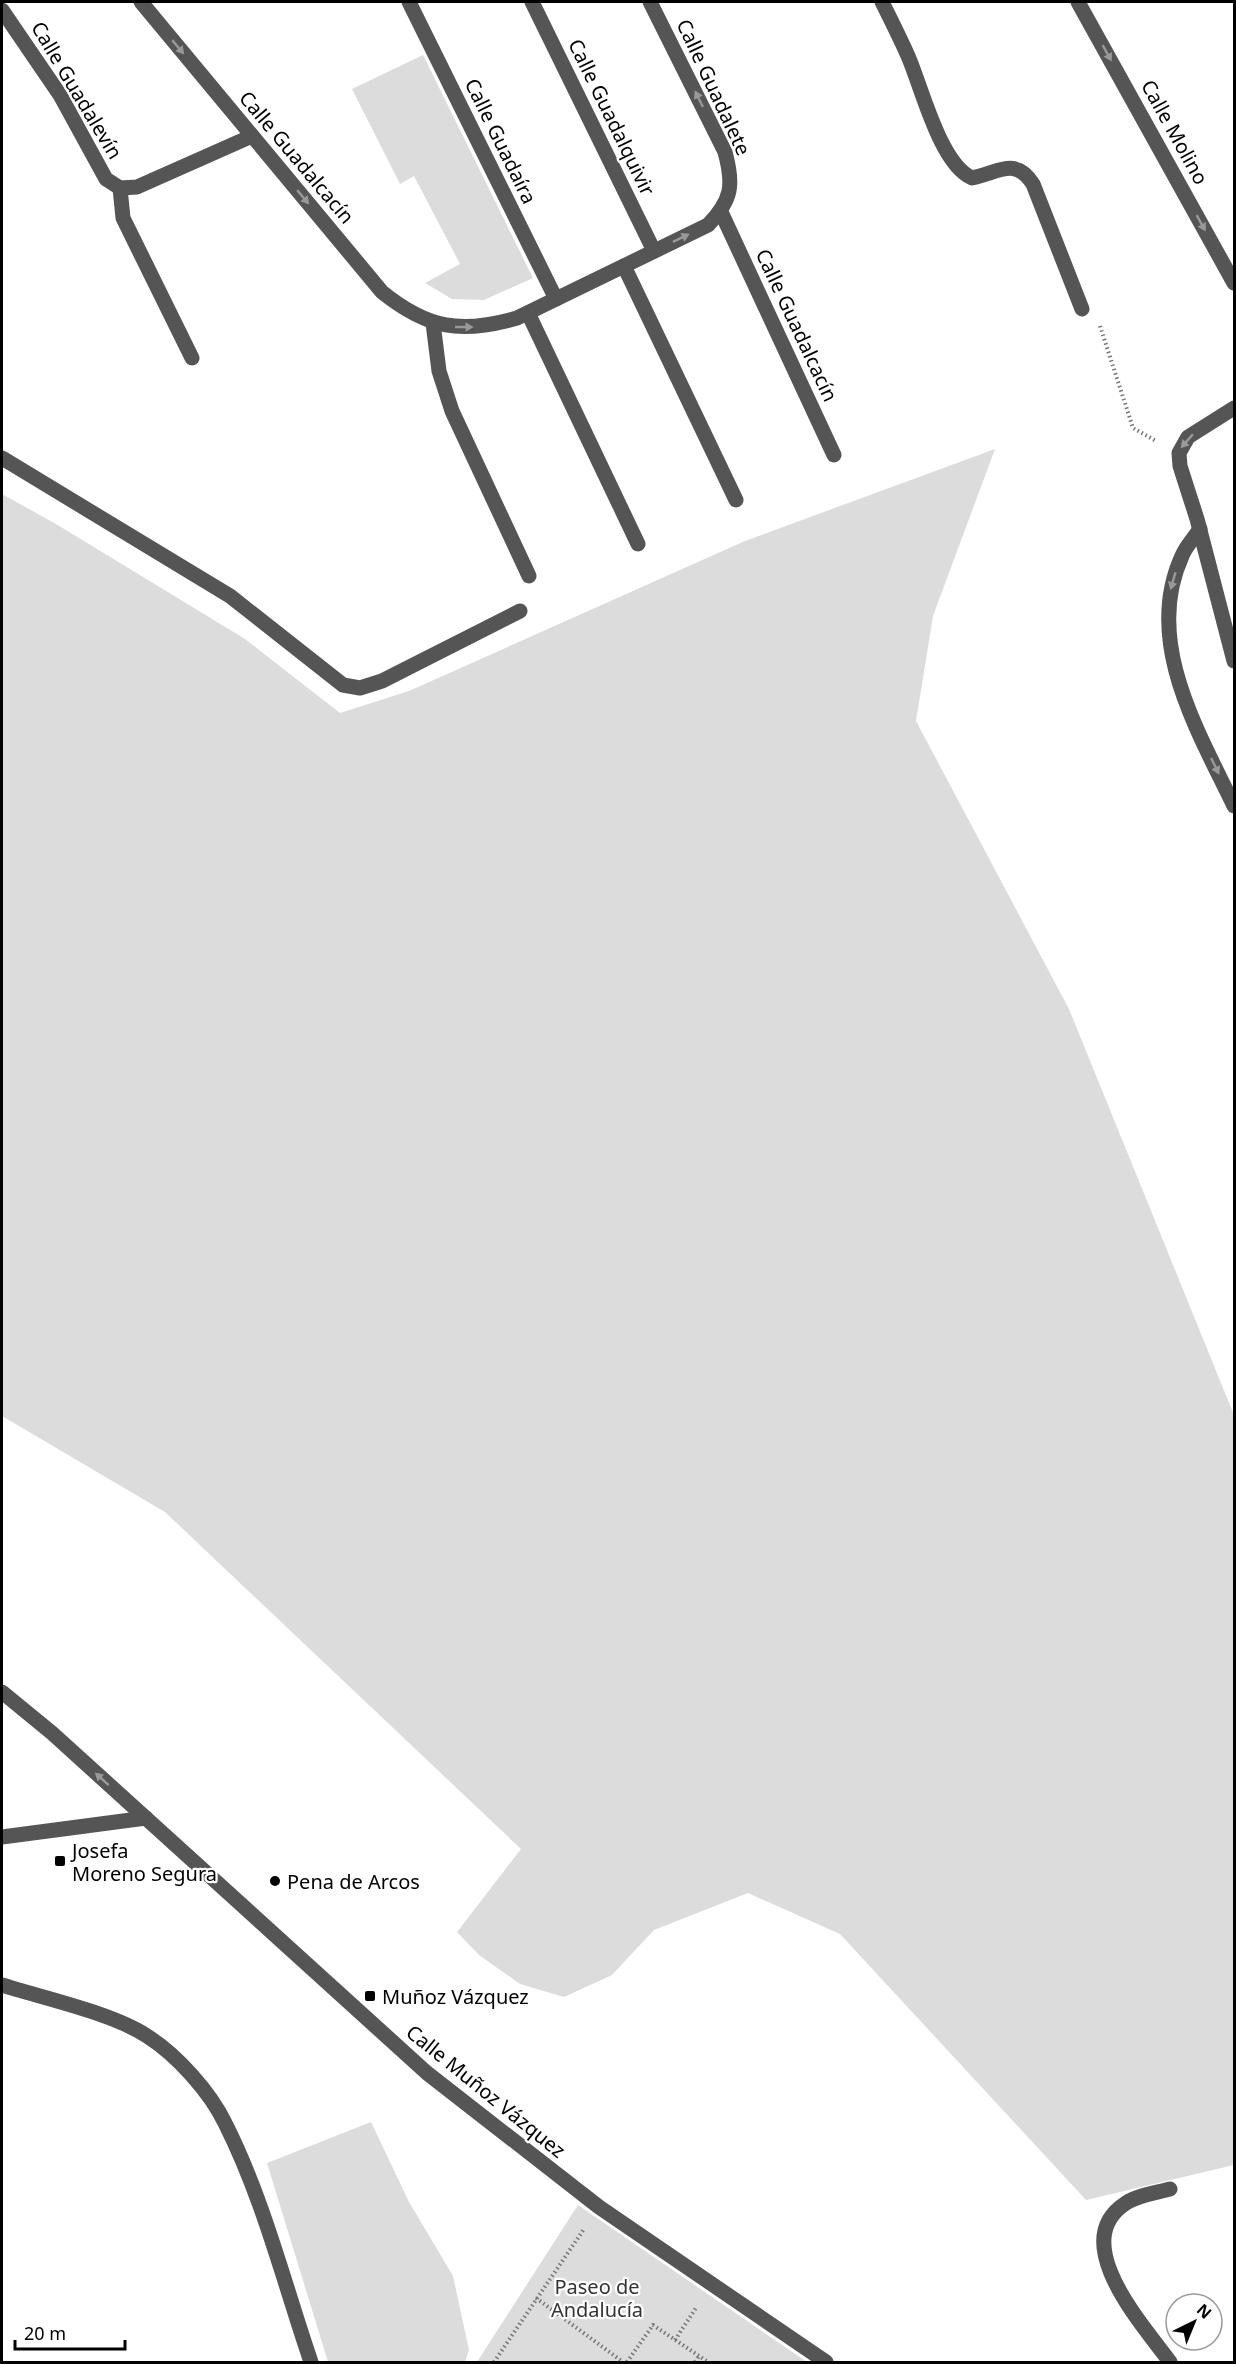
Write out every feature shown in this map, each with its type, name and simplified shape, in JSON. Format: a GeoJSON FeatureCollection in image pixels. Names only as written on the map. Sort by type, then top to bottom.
{"type":"FeatureCollection","features":[{"type":"Feature","properties":{"kind":"street","name":"Calle Guadalcacín"},"geometry":{"type":"LineString","coordinates":[[141,2],[382,292],[404,310],[433,323],[460,329],[489,326],[528,313],[708,225],[721,212],[730,193]]}},
{"type":"Feature","properties":{"kind":"street","name":"Calle Guadaíra"},"geometry":{"type":"LineString","coordinates":[[409,2],[556,299]]}},
{"type":"Feature","properties":{"kind":"street","name":"Calle Guadalquivir"},"geometry":{"type":"LineString","coordinates":[[532,2],[654,252]]}},
{"type":"Feature","properties":{"kind":"street","name":"Calle Guadalete"},"geometry":{"type":"LineString","coordinates":[[650,2],[725,152],[731,172],[730,193]]}},
{"type":"Feature","properties":{"kind":"street"},"geometry":{"type":"LineString","coordinates":[[882,2],[908,56],[945,147],[962,174],[972,178],[1005,168],[1016,168],[1026,173],[1033,184],[1082,309]]}},
{"type":"Feature","properties":{"kind":"street","name":"Calle Molino"},"geometry":{"type":"LineString","coordinates":[[1078,2],[1234,283]]}},
{"type":"Feature","properties":{"kind":"street","name":"Calle Guadalevín"},"geometry":{"type":"LineString","coordinates":[[2,10],[60,95],[106,179],[120,188],[137,187],[252,136]]}},
{"type":"Feature","properties":{"kind":"street","name":"Calle Guadalevín"},"geometry":{"type":"LineString","coordinates":[[120,188],[123,218],[192,358]]}},
{"type":"Feature","properties":{"kind":"street","name":"Calle Guadalcacín"},"geometry":{"type":"LineString","coordinates":[[721,212],[834,455]]}},
{"type":"Feature","properties":{"kind":"street"},"geometry":{"type":"LineString","coordinates":[[624,266],[736,500]]}},
{"type":"Feature","properties":{"kind":"street"},"geometry":{"type":"LineString","coordinates":[[528,313],[638,544]]}},
{"type":"Feature","properties":{"kind":"street"},"geometry":{"type":"LineString","coordinates":[[433,323],[439,371],[452,411],[529,576]]}},
{"type":"Feature","properties":{"kind":"street"},"geometry":{"type":"LineString","coordinates":[[1234,408],[1188,437],[1179,453],[1179,466],[1200,529],[1234,662]]}},
{"type":"Feature","properties":{"kind":"street"},"geometry":{"type":"LineString","coordinates":[[2,458],[230,596],[343,685],[360,688],[382,681],[520,611]]}},
{"type":"Feature","properties":{"kind":"street"},"geometry":{"type":"LineString","coordinates":[[1200,529],[1183,554],[1174,575],[1169,594],[1169,620],[1181,694],[1234,806]]}},
{"type":"Feature","properties":{"kind":"street","name":"Calle Muñoz Vázquez"},"geometry":{"type":"LineString","coordinates":[[2,1692],[52,1733],[427,2073],[599,2207],[826,2362]]}},
{"type":"Feature","properties":{"kind":"street"},"geometry":{"type":"LineString","coordinates":[[2,1837],[146,1818]]}},
{"type":"Feature","properties":{"kind":"street"},"geometry":{"type":"LineString","coordinates":[[2,1985],[95,2013],[147,2035],[187,2069],[225,2121],[253,2189],[311,2362]]}},
{"type":"Feature","properties":{"kind":"street"},"geometry":{"type":"LineString","coordinates":[[1170,2189],[1136,2198],[1117,2210],[1106,2226],[1104,2250],[1115,2283],[1170,2362]]}},
{"type":"Feature","properties":{"kind":"path"},"geometry":{"type":"LineString","coordinates":[[1082,309],[1101,327],[1133,428],[1179,453]]}},
{"type":"Feature","properties":{"kind":"path"},"geometry":{"type":"LineString","coordinates":[[494,2362],[599,2207]]}},
{"type":"Feature","properties":{"kind":"path"},"geometry":{"type":"LineString","coordinates":[[536,2298],[625,2362],[653,2325],[708,2362]]}},
{"type":"Feature","properties":{"kind":"path"},"geometry":{"type":"LineString","coordinates":[[675,2340],[696,2308]]}},
{"type":"Feature","properties":{"kind":"path"},"geometry":{"type":"LineString","coordinates":[[695,2362],[699,2356]]}},
{"type":"Feature","properties":{"kind":"green space"},"geometry":{"type":"Polygon","coordinates":[[[423,55],[533,278],[484,300],[452,299],[425,283],[460,264],[414,176],[400,184],[352,89],[423,55]]]}},
{"type":"Feature","properties":{"kind":"green space"},"geometry":{"type":"Polygon","coordinates":[[[995,449],[933,616],[916,721],[1069,1009],[1234,1415],[1234,2165],[1086,2200],[840,1934],[748,1893],[654,1930],[612,1975],[564,1997],[520,1984],[479,1955],[457,1932],[521,1849],[165,1512],[2,1416],[2,494],[56,524],[245,639],[340,713],[409,691],[745,541],[995,449]]]}},
{"type":"Feature","properties":{"kind":"green space"},"geometry":{"type":"Polygon","coordinates":[[[371,2122],[409,2202],[453,2276],[469,2350],[465,2362],[328,2362],[267,2163],[371,2122]]]}},
{"type":"Feature","properties":{"kind":"green space","name":"Paseo de Andalucía"},"geometry":{"type":"Polygon","coordinates":[[[578,2205],[807,2362],[477,2362],[578,2205]]]}},
{"type":"Feature","properties":{"kind":"place","name":"Josefa Moreno Segura"},"geometry":{"type":"Point","coordinates":[60,1861]}},
{"type":"Feature","properties":{"kind":"place","name":"Pena de Arcos"},"geometry":{"type":"Point","coordinates":[275,1881]}},
{"type":"Feature","properties":{"kind":"place","name":"Muñoz Vázquez"},"geometry":{"type":"Point","coordinates":[370,1996]}}]}
